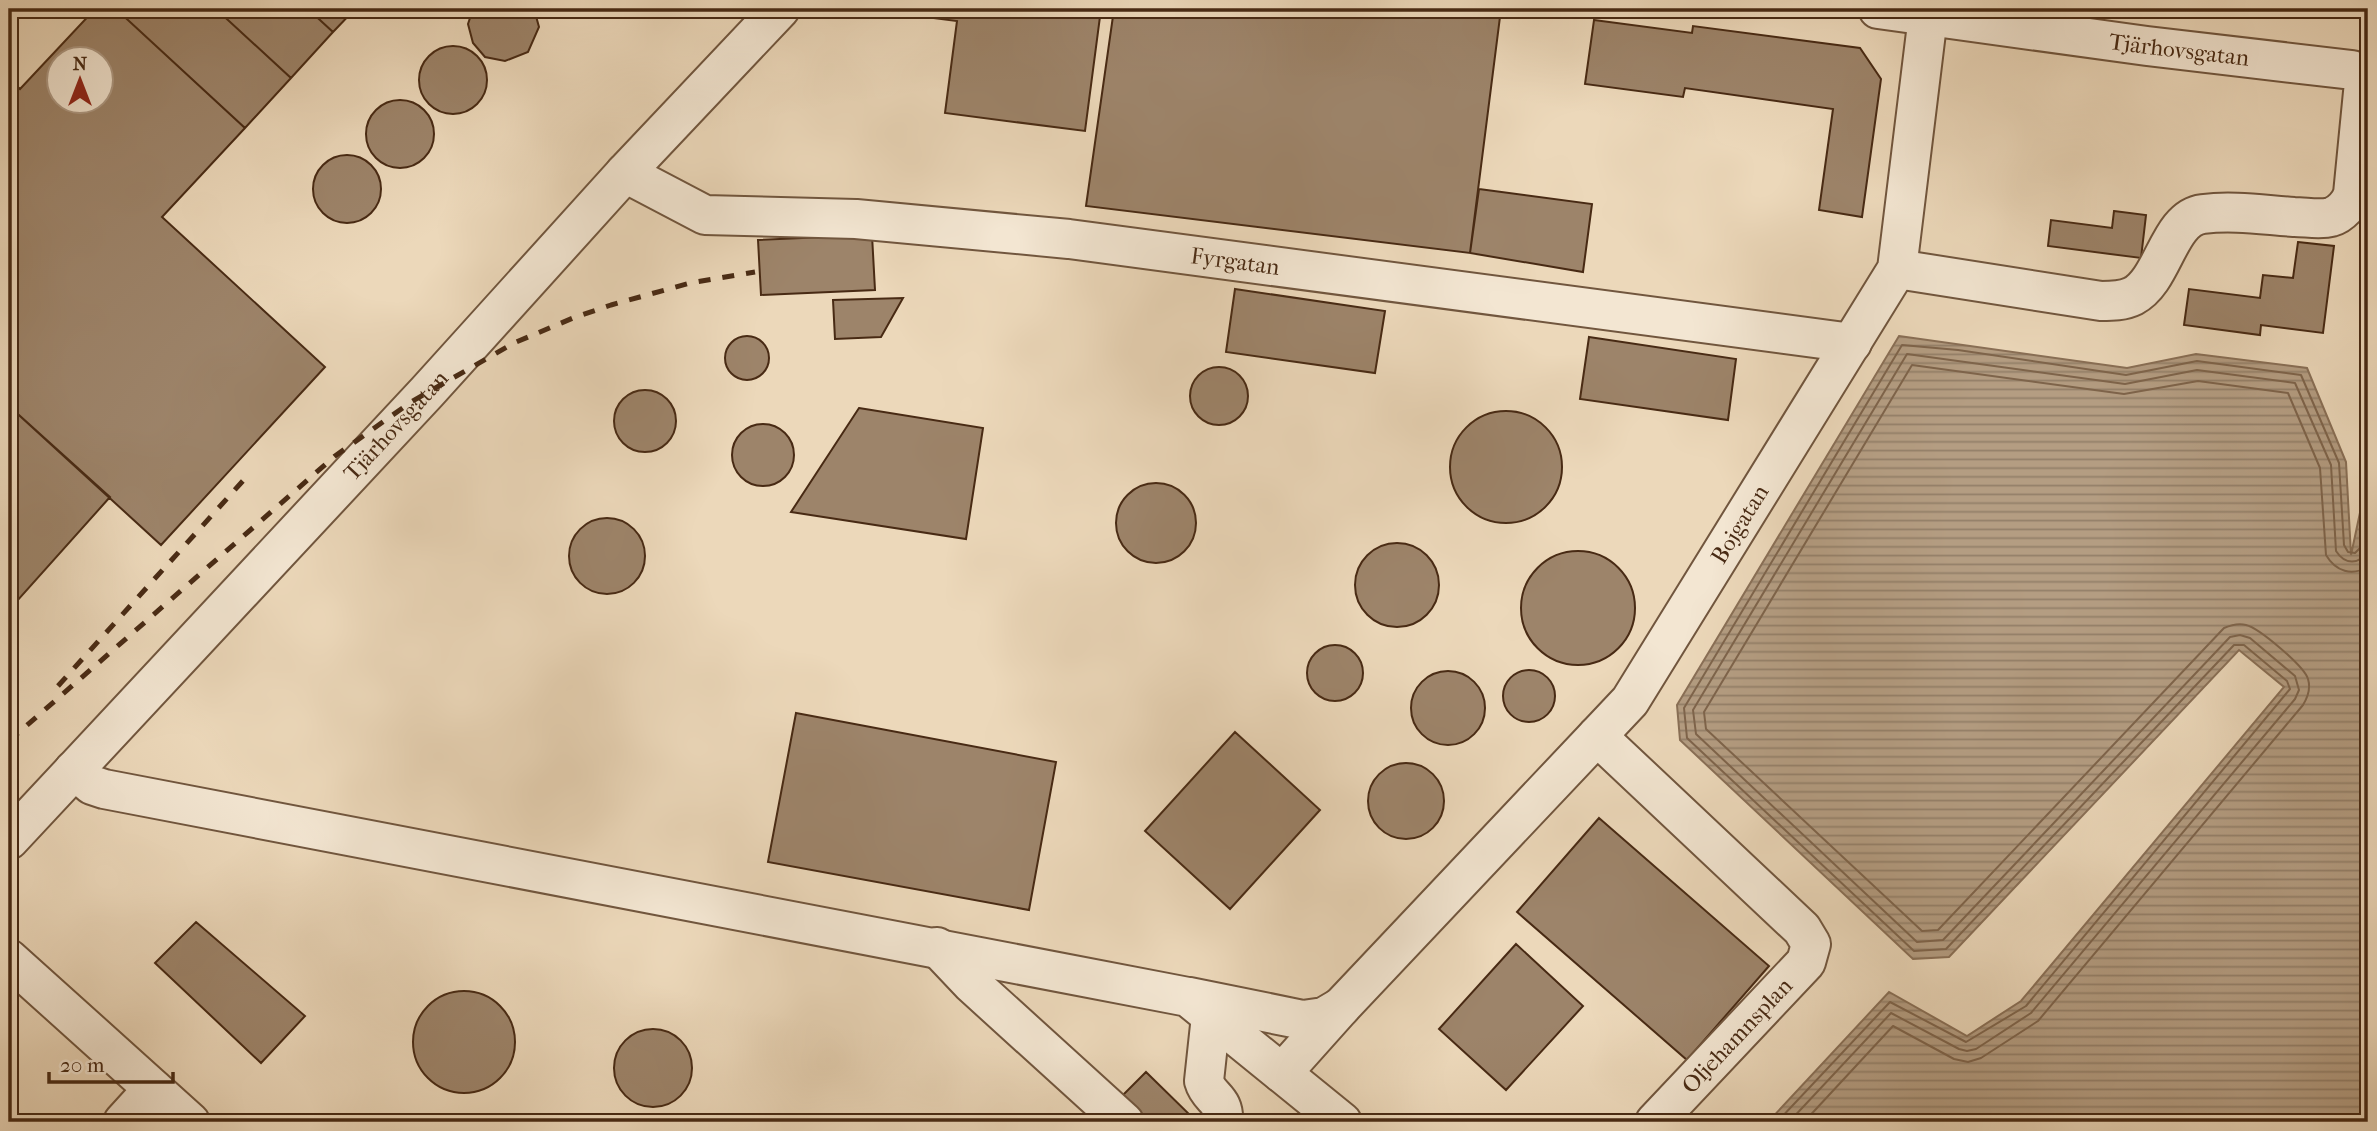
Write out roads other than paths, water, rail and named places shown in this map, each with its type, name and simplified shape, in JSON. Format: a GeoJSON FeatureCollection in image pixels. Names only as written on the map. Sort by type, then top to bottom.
{"type":"FeatureCollection","features":[{"type":"Feature","properties":{"kind":"street","name":"Tjärhovsgatan"},"geometry":{"type":"LineString","coordinates":[[9,840],[780,9]]}},
{"type":"Feature","properties":{"kind":"street","name":"Tjärhovsgatan"},"geometry":{"type":"LineString","coordinates":[[1878,9],[2147,46],[2352,70],[2361,75],[2364,82],[2353,194],[2346,206],[2335,215],[2325,218],[2230,212],[2192,216],[2180,228],[2144,287],[2134,296],[2101,301],[1897,269]]}},
{"type":"Feature","properties":{"kind":"street","name":"Bojgatan"},"geometry":{"type":"LineString","coordinates":[[1282,1073],[1630,701],[1852,344],[1897,269],[1928,16]]}},
{"type":"Feature","properties":{"kind":"street","name":"Fyrgatan"},"geometry":{"type":"LineString","coordinates":[[625,173],[705,215],[856,219],[1069,239],[1852,344]]}},
{"type":"Feature","properties":{"kind":"street","name":"Oljehamnsplan"},"geometry":{"type":"LineString","coordinates":[[1598,736],[1802,929],[1811,944],[1806,962],[1655,1122]]}},
{"type":"Feature","properties":{"kind":"street"},"geometry":{"type":"LineString","coordinates":[[74,770],[92,785],[103,789],[937,947],[1199,1007],[1303,1020],[1324,1017],[1341,1007]]}},
{"type":"Feature","properties":{"kind":"street"},"geometry":{"type":"LineString","coordinates":[[937,947],[972,984],[1124,1122]]}},
{"type":"Feature","properties":{"kind":"street"},"geometry":{"type":"LineString","coordinates":[[9,959],[190,1122]]}},
{"type":"Feature","properties":{"kind":"street"},"geometry":{"type":"LineString","coordinates":[[1199,1007],[1342,1122]]}},
{"type":"Feature","properties":{"kind":"street"},"geometry":{"type":"LineString","coordinates":[[1199,1007],[1205,1086],[1223,1106],[1223,1122]]}},
{"type":"Feature","properties":{"kind":"street"},"geometry":{"type":"LineString","coordinates":[[123,1122],[153,1089]]}},
{"type":"Feature","properties":{"kind":"water"},"geometry":{"type":"Polygon","coordinates":[[[1899,336],[2127,368],[2196,354],[2307,368],[2346,462],[2351,555],[2368,475],[2368,1122],[1768,1122],[1889,992],[1967,1036],[2021,1001],[2284,687],[2239,650],[1949,957],[1913,959],[1680,740],[1677,705],[1899,336]]]}},
{"type":"Feature","properties":{"kind":"railway"},"geometry":{"type":"LineString","coordinates":[[9,741],[335,456],[411,402],[514,343],[573,318],[690,283],[755,272]]}},
{"type":"Feature","properties":{"kind":"railway"},"geometry":{"type":"LineString","coordinates":[[58,686],[250,473]]}}]}
